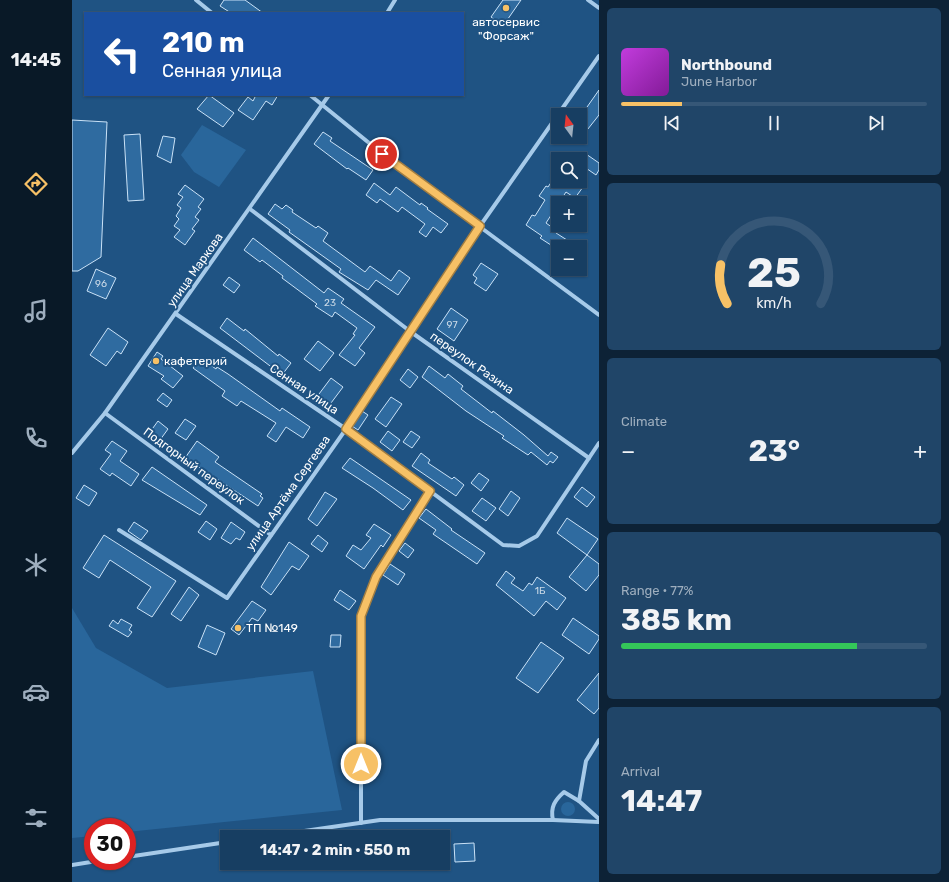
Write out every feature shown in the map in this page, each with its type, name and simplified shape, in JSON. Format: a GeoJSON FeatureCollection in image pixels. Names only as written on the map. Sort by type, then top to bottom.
{"type":"FeatureCollection","features":[{"type":"Feature","properties":{"kind":"street"},"geometry":{"type":"LineString","coordinates":[[196,0],[211,12]]}},
{"type":"Feature","properties":{"kind":"street"},"geometry":{"type":"LineString","coordinates":[[387,12],[394,2],[389,0]]}},
{"type":"Feature","properties":{"kind":"street"},"geometry":{"type":"LineString","coordinates":[[588,0],[599,8]]}},
{"type":"Feature","properties":{"kind":"street","name":"улица Артёма Сергеева"},"geometry":{"type":"LineString","coordinates":[[119,530],[227,598],[346,429],[480,226],[599,56]]}},
{"type":"Feature","properties":{"kind":"street"},"geometry":{"type":"LineString","coordinates":[[311,96],[394,164],[599,315]]}},
{"type":"Feature","properties":{"kind":"street","name":"улица Маркова"},"geometry":{"type":"LineString","coordinates":[[72,454],[106,413],[329,96]]}},
{"type":"Feature","properties":{"kind":"street","name":"переулок Разина"},"geometry":{"type":"LineString","coordinates":[[250,210],[411,332],[588,458]]}},
{"type":"Feature","properties":{"kind":"street","name":"Сенная улица"},"geometry":{"type":"LineString","coordinates":[[176,314],[346,429],[503,545],[519,546],[537,536],[588,458]]}},
{"type":"Feature","properties":{"kind":"street","name":"Подгорный переулок"},"geometry":{"type":"LineString","coordinates":[[106,413],[271,535]]}},
{"type":"Feature","properties":{"kind":"street"},"geometry":{"type":"LineString","coordinates":[[588,458],[599,443]]}},
{"type":"Feature","properties":{"kind":"street"},"geometry":{"type":"LineString","coordinates":[[361,823],[361,616],[376,577],[430,491]]}},
{"type":"Feature","properties":{"kind":"street"},"geometry":{"type":"LineString","coordinates":[[578,801],[586,761],[599,740]]}},
{"type":"Feature","properties":{"kind":"street"},"geometry":{"type":"LineString","coordinates":[[553,820],[552,808],[555,801],[564,792],[578,801],[599,820]]}},
{"type":"Feature","properties":{"kind":"street"},"geometry":{"type":"LineString","coordinates":[[312,830],[380,820],[599,820]]}},
{"type":"Feature","properties":{"kind":"street"},"geometry":{"type":"LineString","coordinates":[[136,856],[220,843]]}},
{"type":"Feature","properties":{"kind":"street"},"geometry":{"type":"LineString","coordinates":[[72,865],[84,863]]}},
{"type":"Feature","properties":{"kind":"shaded area"},"geometry":{"type":"Polygon","coordinates":[[[202,125],[246,150],[219,187],[194,172],[181,155],[202,125]]]}},
{"type":"Feature","properties":{"kind":"shaded area"},"geometry":{"type":"Polygon","coordinates":[[[72,608],[96,648],[167,688],[313,671],[342,810],[136,831],[136,818],[84,818],[84,837],[72,838],[72,608]]]}},
{"type":"Feature","properties":{"kind":"shaded area"},"geometry":{"type":"Polygon","coordinates":[[[565,802],[571,802],[575,806],[575,812],[571,816],[565,816],[561,812],[561,806],[565,802]]]}},
{"type":"Feature","properties":{"kind":"building"},"geometry":{"type":"Polygon","coordinates":[[[224,0],[245,0],[262,12],[229,12],[220,6],[224,0]]]}},
{"type":"Feature","properties":{"kind":"building","name":"автосервис \"Форсаж\""},"geometry":{"type":"Polygon","coordinates":[[[503,0],[521,0],[503,26],[491,17],[503,0]]]}},
{"type":"Feature","properties":{"kind":"building"},"geometry":{"type":"Polygon","coordinates":[[[599,90],[599,115],[587,130],[587,108],[599,90]]]}},
{"type":"Feature","properties":{"kind":"building"},"geometry":{"type":"Polygon","coordinates":[[[208,96],[210,96],[234,113],[223,127],[197,109],[208,96]]]}},
{"type":"Feature","properties":{"kind":"building"},"geometry":{"type":"Polygon","coordinates":[[[256,96],[277,96],[272,105],[266,101],[253,120],[238,110],[248,97],[253,101],[256,96]]]}},
{"type":"Feature","properties":{"kind":"building"},"geometry":{"type":"Polygon","coordinates":[[[72,120],[107,122],[101,257],[78,271],[72,271],[72,120]]]}},
{"type":"Feature","properties":{"kind":"building"},"geometry":{"type":"Polygon","coordinates":[[[323,132],[332,138],[330,141],[373,170],[366,180],[348,168],[347,169],[314,144],[323,132]]]}},
{"type":"Feature","properties":{"kind":"building"},"geometry":{"type":"Polygon","coordinates":[[[140,134],[144,200],[128,201],[124,135],[140,134]]]}},
{"type":"Feature","properties":{"kind":"building"},"geometry":{"type":"Polygon","coordinates":[[[163,136],[175,138],[171,163],[157,156],[163,136]]]}},
{"type":"Feature","properties":{"kind":"building"},"geometry":{"type":"Polygon","coordinates":[[[587,155],[599,163],[599,170],[596,175],[587,169],[587,155]]]}},
{"type":"Feature","properties":{"kind":"building"},"geometry":{"type":"Polygon","coordinates":[[[551,182],[551,188],[582,188],[576,196],[572,196],[566,192],[563,196],[551,196],[551,215],[546,223],[551,227],[551,232],[556,232],[567,240],[551,240],[551,245],[540,238],[542,236],[526,225],[532,215],[535,216],[545,200],[539,196],[546,186],[548,187],[551,182]]]}},
{"type":"Feature","properties":{"kind":"building"},"geometry":{"type":"Polygon","coordinates":[[[374,183],[390,195],[396,187],[420,205],[421,203],[448,224],[441,233],[433,227],[426,237],[419,232],[425,224],[402,207],[398,212],[380,199],[377,203],[366,195],[374,183]]]}},
{"type":"Feature","properties":{"kind":"building"},"geometry":{"type":"Polygon","coordinates":[[[185,185],[204,199],[198,207],[201,209],[195,217],[199,220],[192,229],[195,231],[185,245],[174,237],[180,230],[174,226],[179,219],[176,216],[181,208],[177,205],[183,197],[178,194],[185,185]]]}},
{"type":"Feature","properties":{"kind":"building"},"geometry":{"type":"Polygon","coordinates":[[[275,204],[282,209],[286,205],[293,210],[292,212],[316,228],[318,226],[328,233],[323,241],[365,272],[370,266],[391,281],[399,270],[410,278],[398,295],[376,280],[368,290],[339,272],[341,269],[289,232],[290,230],[268,214],[275,204]]]}},
{"type":"Feature","properties":{"kind":"building"},"geometry":{"type":"Polygon","coordinates":[[[253,238],[324,293],[328,288],[344,299],[341,303],[375,327],[359,348],[365,353],[355,366],[339,355],[355,335],[353,334],[357,328],[335,312],[332,317],[315,306],[317,304],[282,278],[283,276],[262,260],[260,262],[244,250],[253,238]]]}},
{"type":"Feature","properties":{"kind":"building"},"geometry":{"type":"Polygon","coordinates":[[[481,263],[498,274],[486,291],[474,283],[477,278],[473,275],[481,263]]]}},
{"type":"Feature","properties":{"kind":"building"},"geometry":{"type":"Polygon","coordinates":[[[96,269],[116,278],[106,299],[87,291],[96,269]]]}},
{"type":"Feature","properties":{"kind":"building"},"geometry":{"type":"Polygon","coordinates":[[[229,277],[240,285],[234,293],[223,285],[229,277]]]}},
{"type":"Feature","properties":{"kind":"building"},"geometry":{"type":"Polygon","coordinates":[[[451,308],[468,320],[454,341],[437,329],[451,308]]]}},
{"type":"Feature","properties":{"kind":"building"},"geometry":{"type":"Polygon","coordinates":[[[227,318],[244,331],[245,329],[278,356],[279,354],[291,363],[282,375],[220,328],[227,318]]]}},
{"type":"Feature","properties":{"kind":"building"},"geometry":{"type":"Polygon","coordinates":[[[108,328],[128,342],[121,354],[117,351],[106,366],[90,355],[108,328]]]}},
{"type":"Feature","properties":{"kind":"building"},"geometry":{"type":"Polygon","coordinates":[[[318,341],[334,353],[320,371],[304,359],[318,341]]]}},
{"type":"Feature","properties":{"kind":"building"},"geometry":{"type":"Polygon","coordinates":[[[157,352],[163,356],[161,359],[183,376],[173,388],[161,379],[164,376],[148,366],[157,352]]]}},
{"type":"Feature","properties":{"kind":"building"},"geometry":{"type":"Polygon","coordinates":[[[201,358],[216,369],[217,367],[228,374],[280,411],[282,408],[310,427],[303,438],[286,427],[276,442],[267,436],[276,423],[241,401],[237,406],[222,396],[225,391],[193,368],[201,358]]]}},
{"type":"Feature","properties":{"kind":"building"},"geometry":{"type":"Polygon","coordinates":[[[429,366],[445,378],[448,374],[463,386],[461,389],[492,413],[493,411],[548,456],[551,452],[558,457],[553,463],[550,461],[547,465],[531,452],[528,455],[502,438],[504,436],[466,411],[422,377],[429,366]]]}},
{"type":"Feature","properties":{"kind":"building"},"geometry":{"type":"Polygon","coordinates":[[[408,369],[418,377],[410,388],[400,380],[408,369]]]}},
{"type":"Feature","properties":{"kind":"building"},"geometry":{"type":"Polygon","coordinates":[[[331,378],[343,387],[328,407],[316,398],[331,378]]]}},
{"type":"Feature","properties":{"kind":"building"},"geometry":{"type":"Polygon","coordinates":[[[163,393],[172,400],[167,407],[157,400],[163,393]]]}},
{"type":"Feature","properties":{"kind":"building"},"geometry":{"type":"Polygon","coordinates":[[[391,397],[402,404],[386,427],[375,419],[391,397]]]}},
{"type":"Feature","properties":{"kind":"building"},"geometry":{"type":"Polygon","coordinates":[[[362,411],[368,415],[358,430],[352,426],[362,411]]]}},
{"type":"Feature","properties":{"kind":"building"},"geometry":{"type":"Polygon","coordinates":[[[185,419],[196,426],[186,440],[175,433],[185,419]]]}},
{"type":"Feature","properties":{"kind":"building"},"geometry":{"type":"Polygon","coordinates":[[[158,421],[168,429],[160,440],[150,432],[158,421]]]}},
{"type":"Feature","properties":{"kind":"building"},"geometry":{"type":"Polygon","coordinates":[[[388,431],[400,440],[392,451],[380,442],[388,431]]]}},
{"type":"Feature","properties":{"kind":"building"},"geometry":{"type":"Polygon","coordinates":[[[411,431],[420,437],[412,448],[403,442],[411,431]]]}},
{"type":"Feature","properties":{"kind":"building"},"geometry":{"type":"Polygon","coordinates":[[[112,441],[127,451],[120,461],[139,474],[131,486],[112,473],[110,476],[100,469],[111,454],[105,450],[112,441]]]}},
{"type":"Feature","properties":{"kind":"building"},"geometry":{"type":"Polygon","coordinates":[[[197,441],[219,457],[215,462],[262,494],[260,496],[263,498],[258,506],[185,458],[197,441]]]}},
{"type":"Feature","properties":{"kind":"building"},"geometry":{"type":"Polygon","coordinates":[[[421,453],[430,460],[428,463],[452,479],[454,477],[464,485],[456,496],[412,466],[421,453]]]}},
{"type":"Feature","properties":{"kind":"building"},"geometry":{"type":"Polygon","coordinates":[[[350,458],[411,500],[403,510],[342,468],[350,458]]]}},
{"type":"Feature","properties":{"kind":"building"},"geometry":{"type":"Polygon","coordinates":[[[152,467],[207,505],[200,515],[142,480],[152,467]]]}},
{"type":"Feature","properties":{"kind":"building"},"geometry":{"type":"Polygon","coordinates":[[[479,473],[489,480],[481,491],[471,483],[479,473]]]}},
{"type":"Feature","properties":{"kind":"building"},"geometry":{"type":"Polygon","coordinates":[[[84,485],[97,493],[89,506],[76,498],[84,485]]]}},
{"type":"Feature","properties":{"kind":"building"},"geometry":{"type":"Polygon","coordinates":[[[582,487],[595,497],[587,507],[574,497],[582,487]]]}},
{"type":"Feature","properties":{"kind":"building"},"geometry":{"type":"Polygon","coordinates":[[[511,491],[520,498],[508,516],[499,509],[511,491]]]}},
{"type":"Feature","properties":{"kind":"building"},"geometry":{"type":"Polygon","coordinates":[[[325,492],[337,499],[317,526],[308,519],[325,492]]]}},
{"type":"Feature","properties":{"kind":"building"},"geometry":{"type":"Polygon","coordinates":[[[482,498],[496,508],[486,521],[472,511],[482,498]]]}},
{"type":"Feature","properties":{"kind":"building"},"geometry":{"type":"Polygon","coordinates":[[[426,509],[452,529],[451,530],[485,553],[477,564],[433,534],[436,530],[419,518],[426,509]]]}},
{"type":"Feature","properties":{"kind":"building"},"geometry":{"type":"Polygon","coordinates":[[[567,518],[598,539],[587,555],[557,533],[567,518]]]}},
{"type":"Feature","properties":{"kind":"building"},"geometry":{"type":"Polygon","coordinates":[[[206,521],[217,529],[210,540],[198,532],[206,521]]]}},
{"type":"Feature","properties":{"kind":"building"},"geometry":{"type":"Polygon","coordinates":[[[134,522],[148,531],[141,540],[128,531],[134,522]]]}},
{"type":"Feature","properties":{"kind":"building"},"geometry":{"type":"Polygon","coordinates":[[[231,522],[245,532],[240,540],[236,538],[231,544],[221,538],[231,522]]]}},
{"type":"Feature","properties":{"kind":"building"},"geometry":{"type":"Polygon","coordinates":[[[374,524],[391,535],[383,547],[381,545],[364,569],[346,556],[353,545],[361,550],[371,538],[366,535],[374,524]]]}},
{"type":"Feature","properties":{"kind":"building"},"geometry":{"type":"Polygon","coordinates":[[[104,535],[176,581],[152,617],[137,608],[151,587],[110,560],[99,578],[83,568],[104,535]]]}},
{"type":"Feature","properties":{"kind":"building"},"geometry":{"type":"Polygon","coordinates":[[[318,535],[328,543],[322,552],[311,544],[318,535]]]}},
{"type":"Feature","properties":{"kind":"building"},"geometry":{"type":"Polygon","coordinates":[[[289,542],[309,556],[299,570],[292,566],[271,595],[261,587],[289,542]]]}},
{"type":"Feature","properties":{"kind":"building"},"geometry":{"type":"Polygon","coordinates":[[[405,543],[414,550],[408,558],[399,551],[405,543]]]}},
{"type":"Feature","properties":{"kind":"building"},"geometry":{"type":"Polygon","coordinates":[[[587,555],[599,564],[599,575],[586,591],[569,577],[587,555]]]}},
{"type":"Feature","properties":{"kind":"building"},"geometry":{"type":"Polygon","coordinates":[[[390,564],[405,574],[398,585],[383,575],[390,564]]]}},
{"type":"Feature","properties":{"kind":"building"},"geometry":{"type":"Polygon","coordinates":[[[506,571],[515,578],[511,583],[523,591],[529,583],[532,585],[537,577],[566,598],[557,610],[546,601],[534,616],[496,585],[506,571]]]}},
{"type":"Feature","properties":{"kind":"building"},"geometry":{"type":"Polygon","coordinates":[[[189,587],[199,595],[181,621],[171,614],[189,587]]]}},
{"type":"Feature","properties":{"kind":"building"},"geometry":{"type":"Polygon","coordinates":[[[340,590],[356,601],[349,610],[334,600],[340,590]]]}},
{"type":"Feature","properties":{"kind":"building"},"geometry":{"type":"Polygon","coordinates":[[[252,601],[266,610],[258,621],[252,618],[239,635],[231,629],[252,601]]]}},
{"type":"Feature","properties":{"kind":"building"},"geometry":{"type":"Polygon","coordinates":[[[573,618],[599,636],[599,639],[589,654],[562,635],[573,618]]]}},
{"type":"Feature","properties":{"kind":"building"},"geometry":{"type":"Polygon","coordinates":[[[121,619],[132,625],[129,630],[132,632],[128,637],[109,626],[113,620],[118,624],[121,619]]]}},
{"type":"Feature","properties":{"kind":"building"},"geometry":{"type":"Polygon","coordinates":[[[207,625],[225,633],[216,655],[198,647],[207,625]]]}},
{"type":"Feature","properties":{"kind":"building"},"geometry":{"type":"Polygon","coordinates":[[[331,635],[341,635],[340,647],[330,647],[331,635]]]}},
{"type":"Feature","properties":{"kind":"building"},"geometry":{"type":"Polygon","coordinates":[[[541,642],[564,658],[538,693],[516,678],[541,642]]]}},
{"type":"Feature","properties":{"kind":"building"},"geometry":{"type":"Polygon","coordinates":[[[599,673],[599,708],[594,714],[577,700],[599,673]]]}},
{"type":"Feature","properties":{"kind":"building"},"geometry":{"type":"Polygon","coordinates":[[[474,843],[475,861],[455,862],[454,844],[474,843]]]}},
{"type":"Feature","properties":{"kind":"place","name":"автосервис \"Форсаж\""},"geometry":{"type":"Point","coordinates":[506,8]}},
{"type":"Feature","properties":{"kind":"place","name":"кафетерий"},"geometry":{"type":"Point","coordinates":[156,361]}},
{"type":"Feature","properties":{"kind":"place","name":"ТП №149"},"geometry":{"type":"Point","coordinates":[238,628]}},
{"type":"Feature","properties":{"kind":"route"},"geometry":{"type":"LineString","coordinates":[[361,764],[361,616],[376,577],[430,491],[346,429],[480,226],[382,154]]}}]}
